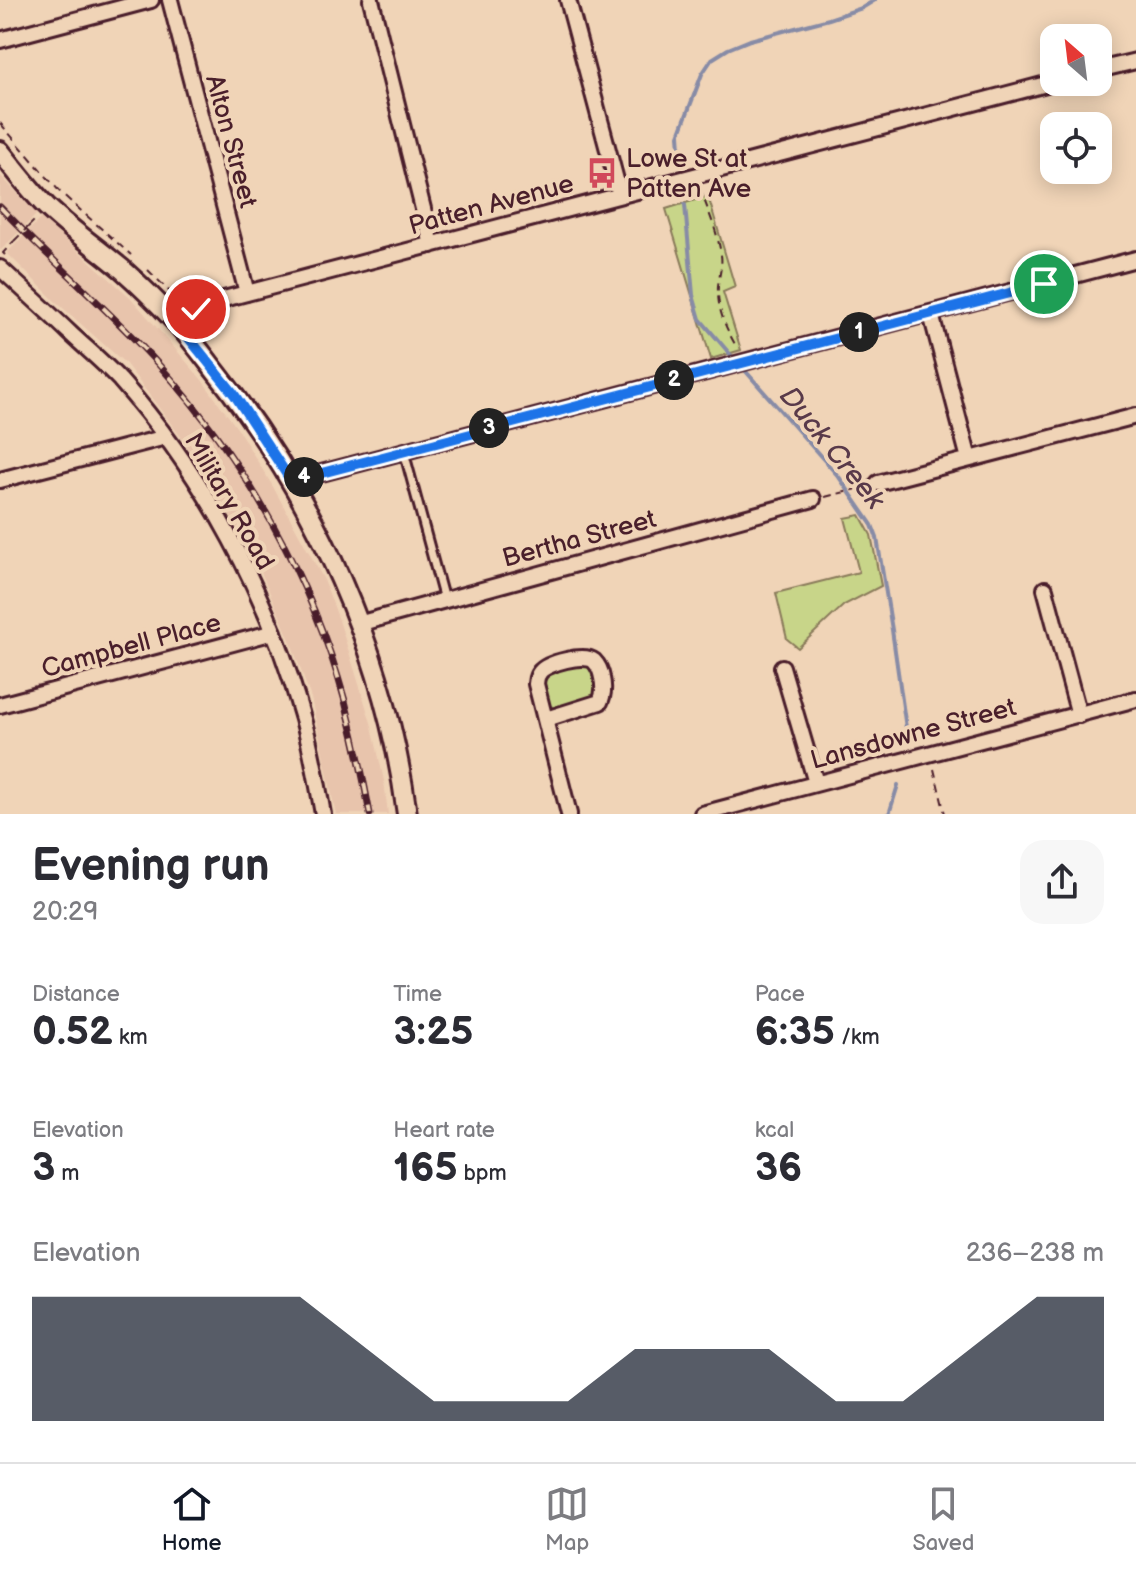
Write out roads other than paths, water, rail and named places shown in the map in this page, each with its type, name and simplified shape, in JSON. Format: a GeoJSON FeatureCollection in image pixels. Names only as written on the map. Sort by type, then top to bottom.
{"type":"FeatureCollection","features":[{"type":"Feature","properties":{"kind":"main road"},"geometry":{"type":"LineString","coordinates":[[1,153],[47,207],[80,237],[131,262],[234,394],[291,481],[323,542],[358,624],[389,720],[407,814]]}},
{"type":"Feature","properties":{"kind":"street"},"geometry":{"type":"LineString","coordinates":[[0,40],[151,0]]}},
{"type":"Feature","properties":{"kind":"street","name":"Alton Street"},"geometry":{"type":"LineString","coordinates":[[170,0],[247,293]]}},
{"type":"Feature","properties":{"kind":"street"},"geometry":{"type":"LineString","coordinates":[[371,0],[432,245]]}},
{"type":"Feature","properties":{"kind":"street"},"geometry":{"type":"LineString","coordinates":[[568,0],[620,195]]}},
{"type":"Feature","properties":{"kind":"street"},"geometry":{"type":"LineString","coordinates":[[1112,67],[1136,61]]}},
{"type":"Feature","properties":{"kind":"street","name":"Patten Avenue"},"geometry":{"type":"LineString","coordinates":[[176,322],[196,309],[220,300],[1040,86]]}},
{"type":"Feature","properties":{"kind":"street"},"geometry":{"type":"LineString","coordinates":[[291,481],[1136,259]]}},
{"type":"Feature","properties":{"kind":"street","name":"Military Road"},"geometry":{"type":"LineString","coordinates":[[0,268],[119,379],[166,437],[204,495],[232,543],[274,632],[311,748],[323,814]]}},
{"type":"Feature","properties":{"kind":"street"},"geometry":{"type":"LineString","coordinates":[[931,314],[969,459]]}},
{"type":"Feature","properties":{"kind":"street"},"geometry":{"type":"LineString","coordinates":[[878,483],[1136,416]]}},
{"type":"Feature","properties":{"kind":"street"},"geometry":{"type":"LineString","coordinates":[[0,480],[166,437]]}},
{"type":"Feature","properties":{"kind":"street","name":"Bertha Street"},"geometry":{"type":"LineString","coordinates":[[358,624],[813,499]]}},
{"type":"Feature","properties":{"kind":"street"},"geometry":{"type":"LineString","coordinates":[[1045,589],[1079,715]]}},
{"type":"Feature","properties":{"kind":"street","name":"Campbell Place"},"geometry":{"type":"LineString","coordinates":[[0,705],[274,632]]}},
{"type":"Feature","properties":{"kind":"street"},"geometry":{"type":"LineString","coordinates":[[546,719],[600,702],[604,687],[594,661],[578,658],[547,666],[537,676],[536,684],[569,814]]}},
{"type":"Feature","properties":{"kind":"street"},"geometry":{"type":"LineString","coordinates":[[782,667],[816,783]]}},
{"type":"Feature","properties":{"kind":"street","name":"Lansdowne Street"},"geometry":{"type":"LineString","coordinates":[[702,814],[1136,699]]}},
{"type":"Feature","properties":{"kind":"lane"},"geometry":{"type":"LineString","coordinates":[[404,450],[444,600]]}},
{"type":"Feature","properties":{"kind":"waterway","name":"Duck Creek"},"geometry":{"type":"LineString","coordinates":[[681,162],[679,135],[702,74],[712,59],[750,40],[829,19],[862,8],[875,0]]}},
{"type":"Feature","properties":{"kind":"waterway","name":"Duck Creek"},"geometry":{"type":"LineString","coordinates":[[685,205],[693,295],[700,319],[736,361]]}},
{"type":"Feature","properties":{"kind":"waterway","name":"Duck Creek"},"geometry":{"type":"LineString","coordinates":[[742,367],[839,477],[872,525],[877,538],[907,735]]}},
{"type":"Feature","properties":{"kind":"waterway","name":"Duck Creek"},"geometry":{"type":"LineString","coordinates":[[889,814],[898,785]]}},
{"type":"Feature","properties":{"kind":"railway"},"geometry":{"type":"LineString","coordinates":[[0,207],[159,365],[220,440],[247,480],[294,565],[331,655],[349,715],[370,814]]}},
{"type":"Feature","properties":{"kind":"place","name":"Lowe St at Patten Ave"},"geometry":{"type":"Point","coordinates":[602,173]}}]}
